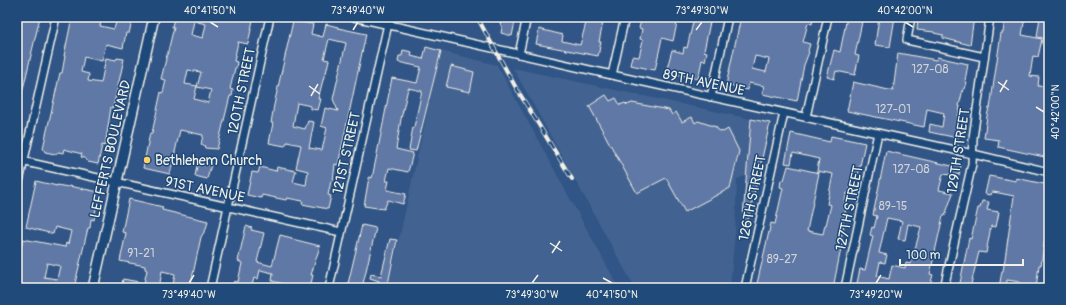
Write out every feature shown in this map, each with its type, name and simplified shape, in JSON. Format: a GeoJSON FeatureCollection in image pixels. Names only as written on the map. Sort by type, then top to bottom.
{"type":"FeatureCollection","features":[{"type":"Feature","properties":{"kind":"street"},"geometry":{"type":"LineString","coordinates":[[17,191],[20,161],[56,17]]}},
{"type":"Feature","properties":{"kind":"street","name":"LEFFERTS BOULEVARD"},"geometry":{"type":"LineString","coordinates":[[93,288],[154,17]]}},
{"type":"Feature","properties":{"kind":"street","name":"120TH STREET"},"geometry":{"type":"LineString","coordinates":[[210,288],[270,17]]}},
{"type":"Feature","properties":{"kind":"street","name":"89TH AVENUE"},"geometry":{"type":"LineString","coordinates":[[354,17],[1049,172]]}},
{"type":"Feature","properties":{"kind":"street"},"geometry":{"type":"LineString","coordinates":[[519,54],[527,17]]}},
{"type":"Feature","properties":{"kind":"street"},"geometry":{"type":"LineString","coordinates":[[612,75],[625,17]]}},
{"type":"Feature","properties":{"kind":"street"},"geometry":{"type":"LineString","coordinates":[[711,97],[728,17]]}},
{"type":"Feature","properties":{"kind":"street"},"geometry":{"type":"LineString","coordinates":[[806,117],[828,17]]}},
{"type":"Feature","properties":{"kind":"street"},"geometry":{"type":"LineString","coordinates":[[911,17],[907,40],[984,57]]}},
{"type":"Feature","properties":{"kind":"street","name":"129TH STREET"},"geometry":{"type":"LineString","coordinates":[[944,288],[973,154],[973,138],[990,17]]}},
{"type":"Feature","properties":{"kind":"street","name":"121ST STREET"},"geometry":{"type":"LineString","coordinates":[[329,288],[388,24]]}},
{"type":"Feature","properties":{"kind":"street","name":"126TH STREET"},"geometry":{"type":"LineString","coordinates":[[745,288],[784,113]]}},
{"type":"Feature","properties":{"kind":"street","name":"127TH STREET"},"geometry":{"type":"LineString","coordinates":[[845,288],[878,133]]}},
{"type":"Feature","properties":{"kind":"street","name":"91ST AVENUE"},"geometry":{"type":"LineString","coordinates":[[20,161],[341,232]]}},
{"type":"Feature","properties":{"kind":"shaded area"},"geometry":{"type":"Polygon","coordinates":[[[441,51],[497,65],[619,288],[388,288],[441,51]]]}},
{"type":"Feature","properties":{"kind":"shaded area"},"geometry":{"type":"Polygon","coordinates":[[[513,68],[751,119],[747,175],[737,179],[735,233],[730,288],[635,288],[513,68]]]}},
{"type":"Feature","properties":{"kind":"building"},"geometry":{"type":"Polygon","coordinates":[[[21,17],[40,17],[20,102],[17,102],[17,32],[21,17]]]}},
{"type":"Feature","properties":{"kind":"building"},"geometry":{"type":"Polygon","coordinates":[[[72,17],[102,17],[100,26],[114,29],[117,19],[132,22],[129,33],[126,33],[123,48],[106,44],[102,61],[84,57],[81,72],[89,74],[88,81],[101,83],[106,58],[116,60],[117,58],[124,59],[113,108],[111,107],[105,146],[102,145],[98,164],[88,162],[85,158],[81,157],[82,154],[64,149],[63,153],[59,152],[55,154],[45,152],[43,148],[60,73],[62,73],[72,17]]]}},
{"type":"Feature","properties":{"kind":"building"},"geometry":{"type":"Polygon","coordinates":[[[174,17],[186,17],[186,19],[188,19],[188,17],[241,17],[253,20],[248,44],[238,42],[234,61],[237,62],[236,68],[230,89],[233,90],[232,96],[230,96],[217,149],[205,148],[204,145],[201,145],[203,135],[180,130],[170,174],[143,168],[150,133],[152,133],[161,92],[163,93],[166,80],[161,79],[174,27],[172,27],[174,17]],[[194,21],[191,35],[203,38],[206,24],[194,21]],[[188,70],[185,84],[197,86],[194,99],[208,103],[211,90],[197,87],[201,72],[188,70]]]}},
{"type":"Feature","properties":{"kind":"building"},"geometry":{"type":"Polygon","coordinates":[[[498,17],[516,17],[512,36],[501,33],[502,28],[498,17]]]}},
{"type":"Feature","properties":{"kind":"building"},"geometry":{"type":"Polygon","coordinates":[[[574,17],[604,17],[598,56],[536,44],[539,29],[563,35],[562,41],[580,45],[586,23],[573,20],[574,17]]]}},
{"type":"Feature","properties":{"kind":"building"},"geometry":{"type":"Polygon","coordinates":[[[642,17],[672,17],[678,19],[673,41],[662,38],[655,70],[630,65],[632,56],[639,57],[643,40],[640,39],[642,29],[639,28],[642,17]]]}},
{"type":"Feature","properties":{"kind":"building"},"geometry":{"type":"Polygon","coordinates":[[[741,17],[777,17],[791,20],[792,17],[814,17],[812,24],[808,23],[803,42],[810,44],[797,101],[762,94],[764,86],[749,83],[748,90],[726,85],[741,17]],[[755,56],[752,69],[766,72],[769,59],[755,56]]]}},
{"type":"Feature","properties":{"kind":"building"},"geometry":{"type":"Polygon","coordinates":[[[847,17],[863,17],[855,55],[859,56],[855,75],[836,71],[834,79],[827,77],[834,50],[840,52],[847,17]]]}},
{"type":"Feature","properties":{"kind":"building"},"geometry":{"type":"Polygon","coordinates":[[[879,17],[895,17],[890,47],[875,45],[879,17]]]}},
{"type":"Feature","properties":{"kind":"building"},"geometry":{"type":"Polygon","coordinates":[[[918,17],[974,17],[970,45],[943,38],[943,35],[934,32],[917,30],[918,17]]]}},
{"type":"Feature","properties":{"kind":"building"},"geometry":{"type":"Polygon","coordinates":[[[1005,17],[1025,17],[1022,35],[1042,39],[1038,57],[1033,56],[1030,76],[1039,77],[1038,86],[1049,87],[1049,158],[998,147],[999,140],[984,138],[1001,33],[1003,33],[1005,17]]]}},
{"type":"Feature","properties":{"kind":"building"},"geometry":{"type":"Polygon","coordinates":[[[1040,17],[1049,17],[1049,39],[1037,37],[1040,17]]]}},
{"type":"Feature","properties":{"kind":"building"},"geometry":{"type":"Polygon","coordinates":[[[694,18],[710,22],[704,51],[707,52],[705,61],[702,60],[698,79],[666,72],[672,50],[683,53],[684,47],[687,48],[694,18]]]}},
{"type":"Feature","properties":{"kind":"building"},"geometry":{"type":"Polygon","coordinates":[[[293,21],[313,24],[311,34],[323,37],[326,24],[366,34],[338,165],[335,164],[333,181],[331,181],[328,195],[331,196],[328,209],[302,204],[303,201],[287,198],[286,200],[262,195],[261,198],[247,195],[252,172],[258,173],[260,167],[276,171],[277,167],[296,171],[293,182],[306,185],[308,171],[296,168],[301,145],[287,142],[285,146],[269,143],[273,123],[271,123],[293,21]],[[329,39],[324,59],[329,60],[318,99],[321,99],[318,110],[311,109],[311,106],[297,103],[293,126],[305,129],[308,121],[314,122],[309,148],[322,150],[327,128],[321,126],[325,108],[338,111],[333,99],[346,43],[329,39]]]}},
{"type":"Feature","properties":{"kind":"building"},"geometry":{"type":"Polygon","coordinates":[[[426,47],[441,51],[416,151],[409,150],[422,91],[408,88],[396,149],[413,153],[408,172],[389,168],[386,181],[389,181],[387,190],[406,194],[403,204],[388,200],[384,209],[364,206],[369,177],[372,178],[392,78],[417,83],[421,67],[398,62],[399,56],[402,56],[403,50],[412,52],[411,56],[423,59],[426,47]]]}},
{"type":"Feature","properties":{"kind":"building"},"geometry":{"type":"Polygon","coordinates":[[[898,53],[936,60],[937,57],[968,64],[965,81],[967,82],[965,89],[963,89],[959,106],[956,130],[960,131],[958,138],[929,132],[930,124],[942,127],[944,113],[927,109],[924,127],[847,111],[853,82],[893,91],[898,53]]]}},
{"type":"Feature","properties":{"kind":"building"},"geometry":{"type":"Polygon","coordinates":[[[451,66],[474,72],[470,92],[446,87],[451,66]]]}},
{"type":"Feature","properties":{"kind":"building"},"geometry":{"type":"Polygon","coordinates":[[[606,95],[610,101],[616,98],[620,105],[632,103],[669,110],[672,115],[676,112],[682,122],[692,117],[695,123],[698,121],[716,127],[718,130],[723,132],[728,129],[739,151],[730,188],[685,212],[666,178],[637,193],[589,106],[606,95]]]}},
{"type":"Feature","properties":{"kind":"building"},"geometry":{"type":"Polygon","coordinates":[[[751,119],[770,123],[746,229],[742,229],[751,119]]]}},
{"type":"Feature","properties":{"kind":"building"},"geometry":{"type":"Polygon","coordinates":[[[791,133],[830,142],[831,136],[865,143],[857,180],[852,179],[849,194],[847,193],[845,201],[844,208],[846,209],[841,238],[843,239],[833,288],[756,288],[771,223],[775,224],[783,188],[780,187],[781,180],[784,180],[788,166],[819,173],[807,231],[823,234],[831,205],[827,204],[833,174],[817,171],[819,159],[793,153],[791,164],[785,163],[791,133]]]}},
{"type":"Feature","properties":{"kind":"building"},"geometry":{"type":"Polygon","coordinates":[[[886,151],[952,166],[953,163],[961,165],[959,175],[950,173],[950,175],[943,174],[939,190],[953,193],[945,216],[943,216],[930,274],[933,275],[929,288],[892,288],[881,286],[881,288],[856,288],[860,269],[865,270],[873,236],[870,235],[872,227],[874,228],[877,216],[873,215],[886,151]],[[887,218],[879,253],[887,255],[885,263],[880,262],[877,276],[889,279],[892,265],[905,268],[906,263],[911,264],[921,227],[908,224],[905,240],[898,239],[902,221],[887,218]]]}},
{"type":"Feature","properties":{"kind":"building"},"geometry":{"type":"Polygon","coordinates":[[[198,161],[211,165],[207,179],[195,176],[198,161]]]}},
{"type":"Feature","properties":{"kind":"building"},"geometry":{"type":"Polygon","coordinates":[[[989,176],[1016,181],[1016,178],[1049,185],[1049,210],[1036,288],[1019,288],[1020,282],[1007,280],[1006,288],[999,288],[1005,259],[1014,196],[992,192],[991,195],[985,194],[989,176]]]}},
{"type":"Feature","properties":{"kind":"building"},"geometry":{"type":"Polygon","coordinates":[[[36,181],[57,186],[69,186],[99,192],[94,220],[91,219],[90,228],[88,228],[74,288],[48,288],[34,285],[33,288],[17,288],[17,266],[23,239],[65,247],[66,243],[68,244],[71,231],[55,227],[53,234],[26,227],[36,181]],[[47,263],[44,277],[57,279],[60,266],[47,263]]]}},
{"type":"Feature","properties":{"kind":"building"},"geometry":{"type":"Polygon","coordinates":[[[129,199],[163,207],[162,210],[208,221],[206,229],[201,237],[190,288],[175,288],[176,286],[173,285],[175,274],[162,271],[159,288],[121,288],[123,279],[144,283],[147,270],[145,269],[145,266],[120,261],[126,233],[122,232],[129,199]]]}},
{"type":"Feature","properties":{"kind":"building"},"geometry":{"type":"Polygon","coordinates":[[[982,201],[989,202],[987,210],[999,212],[996,227],[991,226],[986,253],[979,252],[970,288],[959,288],[969,238],[971,239],[978,208],[980,208],[982,201]]]}},
{"type":"Feature","properties":{"kind":"building"},"geometry":{"type":"Polygon","coordinates":[[[362,225],[376,228],[362,288],[347,288],[362,225]]]}},
{"type":"Feature","properties":{"kind":"building"},"geometry":{"type":"Polygon","coordinates":[[[246,226],[252,228],[251,230],[264,233],[257,262],[272,266],[280,235],[320,246],[311,275],[313,275],[310,288],[288,288],[288,285],[272,281],[273,273],[260,270],[258,279],[254,278],[252,285],[254,285],[254,288],[232,288],[234,281],[238,282],[242,263],[238,261],[246,226]]]}},
{"type":"Feature","properties":{"kind":"building"},"geometry":{"type":"Polygon","coordinates":[[[390,239],[397,240],[388,284],[386,288],[378,288],[379,281],[370,278],[371,274],[381,276],[390,239]]]}},
{"type":"Feature","properties":{"kind":"railway"},"geometry":{"type":"LineString","coordinates":[[477,17],[515,86],[572,179]]}},
{"type":"Feature","properties":{"kind":"place","name":"Bethlehem Church"},"geometry":{"type":"Point","coordinates":[147,160]}}]}
